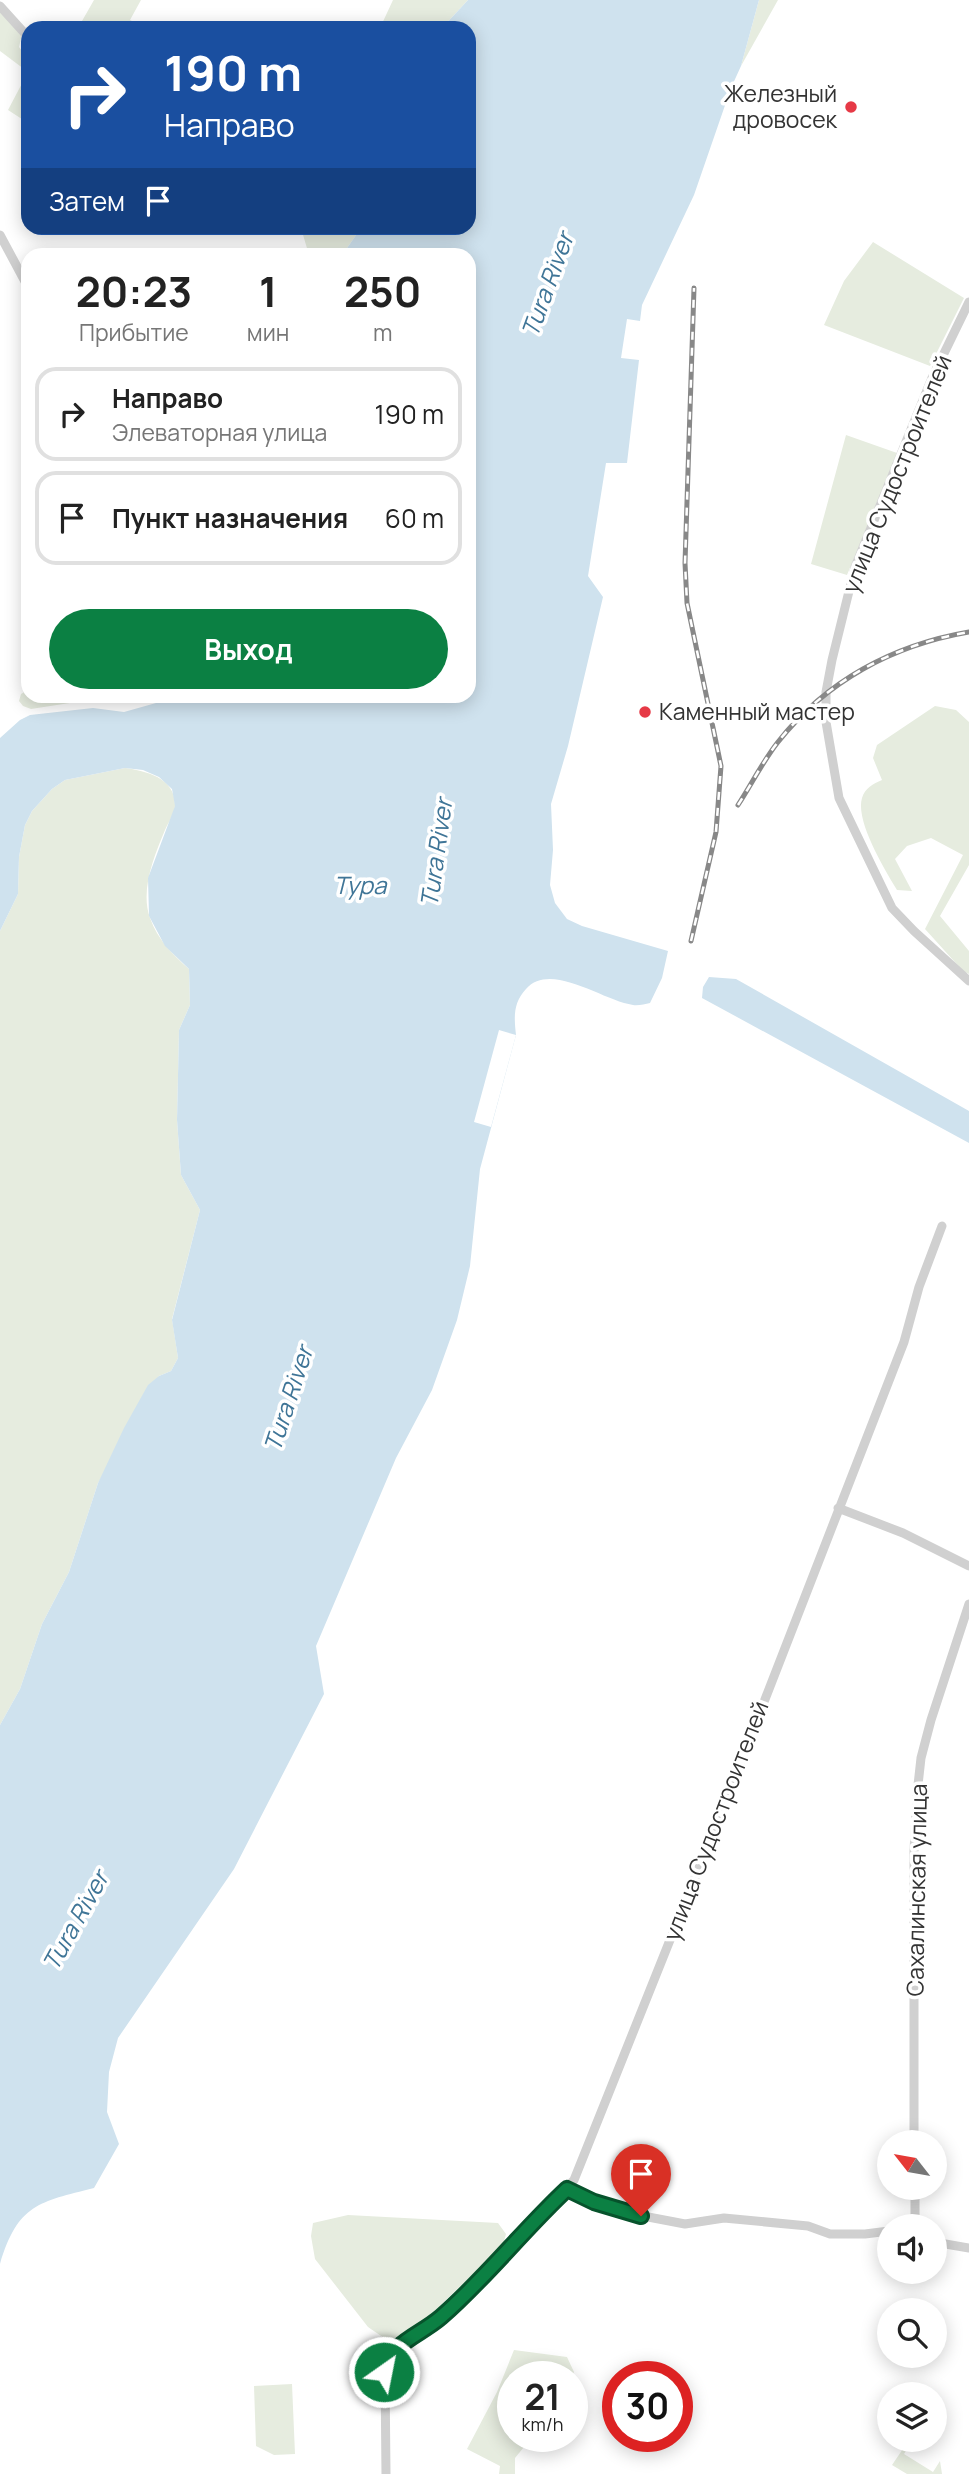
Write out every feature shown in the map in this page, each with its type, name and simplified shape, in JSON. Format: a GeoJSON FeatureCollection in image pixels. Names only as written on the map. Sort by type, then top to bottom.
{"type":"FeatureCollection","features":[{"type":"Feature","properties":{"kind":"street"},"geometry":{"type":"LineString","coordinates":[[0,6],[21,29]]}},
{"type":"Feature","properties":{"kind":"street"},"geometry":{"type":"LineString","coordinates":[[0,235],[21,274]]}},
{"type":"Feature","properties":{"kind":"street","name":"улица Судостроителей"},"geometry":{"type":"LineString","coordinates":[[969,302],[932,378],[855,567],[832,660],[826,722],[839,798],[892,908],[969,981]]}},
{"type":"Feature","properties":{"kind":"street","name":"улица Судостроителей"},"geometry":{"type":"LineString","coordinates":[[386,2474],[384,2372],[393,2351],[439,2319],[513,2248],[540,2214],[574,2180],[904,1342],[919,1287],[942,1226]]}},
{"type":"Feature","properties":{"kind":"street"},"geometry":{"type":"LineString","coordinates":[[838,1508],[903,1534],[969,1566]]}},
{"type":"Feature","properties":{"kind":"street","name":"Сахалинская улица"},"geometry":{"type":"LineString","coordinates":[[915,2130],[916,1794],[921,1758],[969,1604]]}},
{"type":"Feature","properties":{"kind":"street"},"geometry":{"type":"LineString","coordinates":[[567,2189],[622,2212],[685,2224],[724,2218],[808,2226],[837,2235],[877,2232]]}},
{"type":"Feature","properties":{"kind":"street"},"geometry":{"type":"LineString","coordinates":[[947,2244],[969,2248]]}},
{"type":"Feature","properties":{"kind":"shaded area"},"geometry":{"type":"Polygon","coordinates":[[[94,0],[141,0],[130,20],[132,21],[82,21],[94,0]]]}},
{"type":"Feature","properties":{"kind":"shaded area"},"geometry":{"type":"Polygon","coordinates":[[[393,0],[468,0],[448,21],[383,21],[393,0]]]}},
{"type":"Feature","properties":{"kind":"shaded area"},"geometry":{"type":"Polygon","coordinates":[[[759,0],[778,0],[741,66],[759,0]]]}},
{"type":"Feature","properties":{"kind":"shaded area"},"geometry":{"type":"Polygon","coordinates":[[[0,12],[21,33],[21,67],[0,51],[0,12]]]}},
{"type":"Feature","properties":{"kind":"shaded area"},"geometry":{"type":"Polygon","coordinates":[[[21,85],[21,118],[8,110],[21,85]]]}},
{"type":"Feature","properties":{"kind":"shaded area"},"geometry":{"type":"Polygon","coordinates":[[[303,235],[356,235],[347,248],[307,248],[303,235]]]}},
{"type":"Feature","properties":{"kind":"shaded area"},"geometry":{"type":"Polygon","coordinates":[[[873,242],[964,298],[930,366],[824,325],[844,281],[873,242]]]}},
{"type":"Feature","properties":{"kind":"shaded area"},"geometry":{"type":"Polygon","coordinates":[[[846,435],[897,453],[847,575],[811,564],[846,435]]]}},
{"type":"Feature","properties":{"kind":"shaded area"},"geometry":{"type":"Polygon","coordinates":[[[21,694],[21,703],[70,703],[31,709],[23,706],[19,701],[21,694]]]}},
{"type":"Feature","properties":{"kind":"shaded area"},"geometry":{"type":"Polygon","coordinates":[[[935,706],[956,710],[969,722],[969,865],[940,916],[969,951],[969,974],[963,971],[925,929],[963,855],[931,838],[907,846],[895,859],[912,891],[897,890],[872,845],[861,808],[865,792],[882,780],[873,758],[877,745],[935,706]]]}},
{"type":"Feature","properties":{"kind":"shaded area"},"geometry":{"type":"Polygon","coordinates":[[[125,768],[142,771],[165,782],[174,796],[175,809],[161,840],[147,885],[147,908],[161,940],[189,969],[190,1005],[179,1030],[177,1120],[181,1175],[200,1210],[172,1319],[178,1358],[171,1371],[159,1376],[98,1483],[69,1572],[42,1624],[20,1689],[0,1725],[0,931],[18,894],[19,857],[25,825],[32,811],[52,789],[65,780],[125,768]]]}},
{"type":"Feature","properties":{"kind":"shaded area"},"geometry":{"type":"Polygon","coordinates":[[[348,2215],[498,2223],[506,2234],[503,2245],[424,2321],[390,2342],[368,2327],[315,2259],[311,2236],[313,2223],[348,2215]]]}},
{"type":"Feature","properties":{"kind":"shaded area"},"geometry":{"type":"Polygon","coordinates":[[[514,2350],[567,2357],[569,2361],[510,2361],[514,2350]]]}},
{"type":"Feature","properties":{"kind":"shaded area"},"geometry":{"type":"Polygon","coordinates":[[[292,2384],[295,2454],[274,2455],[256,2446],[254,2386],[292,2384]]]}},
{"type":"Feature","properties":{"kind":"shaded area"},"geometry":{"type":"Polygon","coordinates":[[[497,2392],[497,2452],[520,2452],[515,2458],[515,2474],[499,2474],[500,2466],[467,2449],[497,2392]]]}},
{"type":"Feature","properties":{"kind":"shaded area"},"geometry":{"type":"Polygon","coordinates":[[[901,2452],[905,2452],[904,2454],[933,2472],[940,2461],[942,2474],[907,2474],[892,2465],[901,2452]]]}},
{"type":"Feature","properties":{"kind":"water","name":"Тура"},"geometry":{"type":"Polygon","coordinates":[[[468,0],[759,0],[741,66],[694,195],[642,305],[640,321],[627,319],[621,358],[639,360],[627,463],[606,463],[588,576],[603,597],[568,746],[551,804],[553,850],[550,885],[555,903],[567,919],[582,926],[668,951],[662,978],[650,1003],[633,1005],[578,985],[549,979],[537,981],[526,989],[519,1000],[515,1016],[516,1035],[480,1169],[470,1266],[457,1320],[432,1390],[396,1458],[316,1646],[324,1694],[234,1869],[118,2038],[109,2072],[107,2112],[119,2144],[94,2188],[45,2202],[23,2217],[7,2244],[0,2264],[0,1725],[20,1689],[42,1624],[69,1572],[98,1483],[124,1428],[148,1385],[171,1371],[178,1358],[172,1320],[200,1210],[181,1175],[177,1120],[179,1030],[190,1005],[189,969],[165,946],[149,916],[148,878],[175,806],[172,789],[159,777],[143,770],[125,768],[65,780],[52,789],[32,811],[25,825],[19,857],[18,894],[0,931],[0,738],[20,720],[30,715],[93,708],[124,712],[156,703],[476,703],[476,248],[347,248],[356,235],[476,235],[476,21],[448,21],[468,0]]]}},
{"type":"Feature","properties":{"kind":"water"},"geometry":{"type":"Polygon","coordinates":[[[709,977],[736,979],[969,1111],[969,1143],[702,998],[703,987],[709,977]]]}},
{"type":"Feature","properties":{"kind":"pier"},"geometry":{"type":"Polygon","coordinates":[[[499,1030],[516,1035],[491,1127],[474,1122],[499,1030]]]}},
{"type":"Feature","properties":{"kind":"railway"},"geometry":{"type":"LineString","coordinates":[[691,941],[716,832],[721,766],[687,603],[685,563],[694,288]]}},
{"type":"Feature","properties":{"kind":"railway"},"geometry":{"type":"LineString","coordinates":[[738,805],[778,742],[797,720],[839,684],[888,656],[914,646],[969,632]]}},
{"type":"Feature","properties":{"kind":"place","name":"Железный дровосек"},"geometry":{"type":"Point","coordinates":[851,107]}},
{"type":"Feature","properties":{"kind":"place","name":"Каменный мастер"},"geometry":{"type":"Point","coordinates":[645,712]}},
{"type":"Feature","properties":{"kind":"route"},"geometry":{"type":"LineString","coordinates":[[384,2372],[393,2351],[439,2319],[513,2248],[540,2214],[567,2189],[594,2202],[641,2216]]}},
{"type":"Feature","properties":{"kind":"water label","name":"Tura River"},"geometry":{"type":"Point","coordinates":[548,285]}},
{"type":"Feature","properties":{"kind":"water label","name":"Tura River"},"geometry":{"type":"Point","coordinates":[437,853]}},
{"type":"Feature","properties":{"kind":"water label","name":"Tura River"},"geometry":{"type":"Point","coordinates":[289,1399]}},
{"type":"Feature","properties":{"kind":"water label","name":"Tura River"},"geometry":{"type":"Point","coordinates":[76,1921]}}]}
